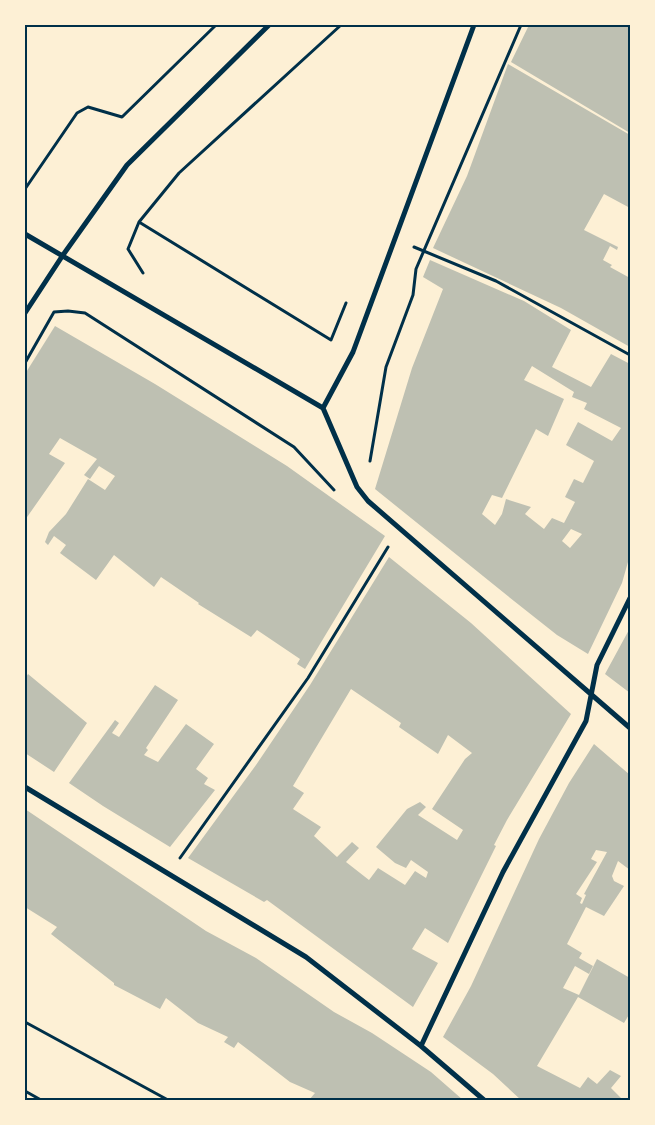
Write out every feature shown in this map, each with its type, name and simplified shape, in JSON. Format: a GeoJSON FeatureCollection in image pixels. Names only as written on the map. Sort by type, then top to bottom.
{"type":"FeatureCollection","features":[{"type":"Feature","properties":{"kind":"street"},"geometry":{"type":"LineString","coordinates":[[25,313],[63,255],[127,165],[269,25]]}},
{"type":"Feature","properties":{"kind":"street"},"geometry":{"type":"LineString","coordinates":[[323,408],[353,352],[474,25]]}},
{"type":"Feature","properties":{"kind":"street"},"geometry":{"type":"LineString","coordinates":[[25,234],[323,408],[339,448],[362,493],[399,530],[630,728]]}},
{"type":"Feature","properties":{"kind":"street"},"geometry":{"type":"LineString","coordinates":[[421,1046],[503,872],[586,721],[597,665],[630,598]]}},
{"type":"Feature","properties":{"kind":"street"},"geometry":{"type":"LineString","coordinates":[[25,787],[306,957],[421,1046],[484,1100]]}},
{"type":"Feature","properties":{"kind":"path"},"geometry":{"type":"LineString","coordinates":[[25,189],[77,112],[88,108],[122,117],[216,25]]}},
{"type":"Feature","properties":{"kind":"path"},"geometry":{"type":"LineString","coordinates":[[142,273],[128,249],[139,222],[179,173],[342,25]]}},
{"type":"Feature","properties":{"kind":"path"},"geometry":{"type":"LineString","coordinates":[[25,362],[54,312],[68,310],[85,313],[294,447],[349,506],[372,481],[370,460],[386,367],[413,295],[416,269],[520,25]]}},
{"type":"Feature","properties":{"kind":"path"},"geometry":{"type":"LineString","coordinates":[[139,222],[331,340],[349,295]]}},
{"type":"Feature","properties":{"kind":"path"},"geometry":{"type":"LineString","coordinates":[[395,239],[496,281],[630,354]]}},
{"type":"Feature","properties":{"kind":"path"},"geometry":{"type":"LineString","coordinates":[[168,875],[308,678],[399,530]]}},
{"type":"Feature","properties":{"kind":"path"},"geometry":{"type":"LineString","coordinates":[[25,1022],[168,1100]]}},
{"type":"Feature","properties":{"kind":"path"},"geometry":{"type":"LineString","coordinates":[[25,1091],[41,1100]]}},
{"type":"Feature","properties":{"kind":"building"},"geometry":{"type":"Polygon","coordinates":[[[529,25],[630,25],[630,133],[511,62],[529,25]]]}},
{"type":"Feature","properties":{"kind":"building"},"geometry":{"type":"Polygon","coordinates":[[[508,64],[630,135],[630,208],[604,194],[584,230],[618,247],[617,250],[610,246],[603,260],[612,265],[610,267],[630,278],[630,347],[561,308],[433,248],[467,176],[508,64]]]}},
{"type":"Feature","properties":{"kind":"building"},"geometry":{"type":"Polygon","coordinates":[[[430,260],[524,301],[571,330],[552,367],[591,387],[611,354],[630,364],[630,555],[622,583],[588,654],[557,635],[375,489],[412,368],[443,289],[423,277],[430,260]],[[532,366],[524,380],[564,399],[548,436],[536,429],[502,498],[492,495],[482,514],[495,525],[502,514],[506,499],[531,507],[525,514],[544,529],[552,518],[564,523],[575,502],[565,497],[574,479],[583,483],[594,461],[566,445],[578,422],[612,441],[621,428],[584,409],[587,403],[572,397],[574,392],[532,366]],[[571,529],[562,541],[570,548],[582,534],[571,529]]]}},
{"type":"Feature","properties":{"kind":"building"},"geometry":{"type":"Polygon","coordinates":[[[55,326],[155,384],[287,466],[385,536],[305,669],[297,664],[300,659],[257,630],[251,637],[198,604],[161,577],[154,587],[114,555],[96,580],[60,553],[66,545],[54,536],[48,545],[45,542],[49,532],[66,514],[88,479],[105,490],[115,476],[99,466],[90,479],[84,475],[97,459],[60,438],[49,454],[65,463],[25,520],[25,374],[55,326]]]}},
{"type":"Feature","properties":{"kind":"building"},"geometry":{"type":"Polygon","coordinates":[[[389,557],[471,623],[571,714],[507,820],[448,943],[425,928],[412,949],[438,963],[413,1007],[267,900],[264,902],[188,858],[256,765],[310,685],[389,557]],[[351,689],[293,786],[304,793],[293,809],[321,827],[314,836],[337,857],[352,842],[359,848],[346,862],[369,880],[378,868],[405,885],[415,871],[426,878],[428,872],[411,860],[406,868],[395,863],[376,847],[407,809],[420,802],[426,807],[418,815],[457,840],[463,830],[432,809],[465,759],[472,753],[448,735],[438,754],[399,727],[401,723],[351,689]]]}},
{"type":"Feature","properties":{"kind":"building"},"geometry":{"type":"Polygon","coordinates":[[[630,628],[630,693],[605,674],[630,628]]]}},
{"type":"Feature","properties":{"kind":"building"},"geometry":{"type":"Polygon","coordinates":[[[28,674],[87,723],[54,772],[25,753],[25,679],[28,674]]]}},
{"type":"Feature","properties":{"kind":"building"},"geometry":{"type":"Polygon","coordinates":[[[155,685],[178,700],[146,748],[148,750],[144,755],[158,762],[186,724],[214,744],[196,769],[208,778],[204,784],[215,790],[170,847],[69,783],[115,720],[119,723],[112,733],[119,737],[155,685]]]}},
{"type":"Feature","properties":{"kind":"building"},"geometry":{"type":"Polygon","coordinates":[[[594,744],[630,775],[630,870],[618,861],[612,876],[614,881],[624,886],[604,916],[586,907],[567,944],[582,953],[579,958],[593,966],[589,974],[575,966],[563,988],[579,995],[597,959],[630,978],[630,1013],[624,1023],[578,997],[537,1066],[580,1088],[588,1077],[597,1084],[610,1070],[621,1076],[611,1088],[623,1100],[521,1100],[493,1074],[443,1037],[471,986],[539,839],[569,783],[594,744]],[[596,850],[591,859],[597,862],[576,894],[582,898],[580,903],[582,904],[586,895],[584,894],[607,852],[596,850]]]}},
{"type":"Feature","properties":{"kind":"building"},"geometry":{"type":"Polygon","coordinates":[[[25,809],[206,931],[256,958],[334,1012],[372,1033],[431,1072],[463,1100],[309,1100],[315,1093],[290,1082],[238,1042],[234,1048],[224,1042],[228,1037],[198,1023],[166,998],[160,1009],[114,985],[114,983],[51,934],[57,927],[25,907],[25,809]]]}}]}
